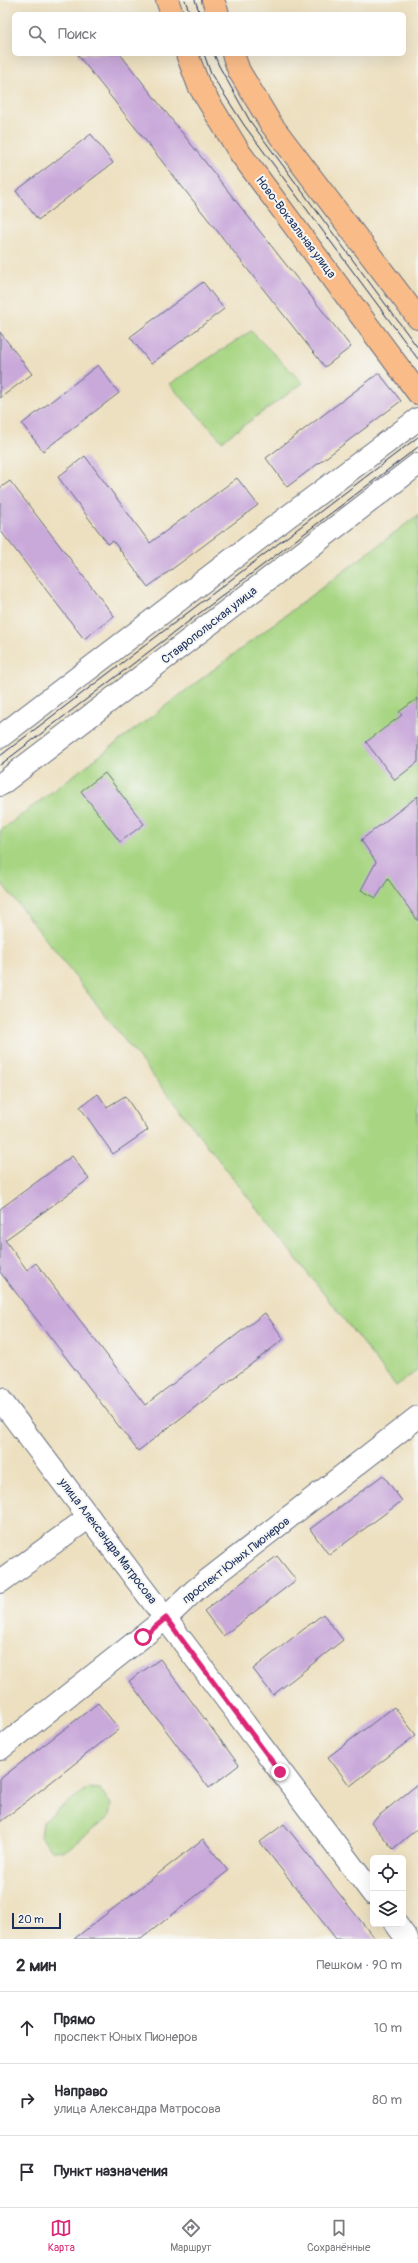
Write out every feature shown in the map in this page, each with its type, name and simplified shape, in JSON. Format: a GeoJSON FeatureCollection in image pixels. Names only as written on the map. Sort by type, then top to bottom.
{"type":"FeatureCollection","features":[{"type":"Feature","properties":{"kind":"main road"},"geometry":{"type":"LineString","coordinates":[[166,0],[171,12]]}},
{"type":"Feature","properties":{"kind":"main road"},"geometry":{"type":"LineString","coordinates":[[213,0],[217,12]]}},
{"type":"Feature","properties":{"kind":"main road","name":"Ново-Вокзальная улица"},"geometry":{"type":"LineString","coordinates":[[188,56],[199,86],[240,153],[418,393]]}},
{"type":"Feature","properties":{"kind":"main road"},"geometry":{"type":"LineString","coordinates":[[234,56],[239,71],[271,124],[418,318]]}},
{"type":"Feature","properties":{"kind":"street"},"geometry":{"type":"LineString","coordinates":[[0,737],[418,419]]}},
{"type":"Feature","properties":{"kind":"street","name":"Ставропольская улица"},"geometry":{"type":"LineString","coordinates":[[0,785],[418,464]]}},
{"type":"Feature","properties":{"kind":"street","name":"улица Александра Матросова"},"geometry":{"type":"LineString","coordinates":[[0,1399],[371,1891]]}},
{"type":"Feature","properties":{"kind":"street","name":"проспект Юных Пионеров"},"geometry":{"type":"LineString","coordinates":[[0,1749],[166,1618],[194,1590],[418,1417]]}},
{"type":"Feature","properties":{"kind":"street"},"geometry":{"type":"LineString","coordinates":[[0,1582],[89,1517]]}},
{"type":"Feature","properties":{"kind":"street"},"geometry":{"type":"LineString","coordinates":[[398,1927],[407,1939]]}},
{"type":"Feature","properties":{"kind":"green space"},"geometry":{"type":"Polygon","coordinates":[[[251,331],[303,383],[222,441],[169,384],[251,331]]]}},
{"type":"Feature","properties":{"kind":"green space"},"geometry":{"type":"Polygon","coordinates":[[[418,515],[418,1370],[396,1386],[0,881],[0,831],[418,515]]]}},
{"type":"Feature","properties":{"kind":"green space"},"geometry":{"type":"Polygon","coordinates":[[[87,1788],[100,1789],[111,1804],[109,1817],[65,1851],[52,1850],[41,1837],[43,1822],[87,1788]]]}},
{"type":"Feature","properties":{"kind":"building"},"geometry":{"type":"Polygon","coordinates":[[[79,56],[122,56],[351,347],[325,367],[79,56]]]}},
{"type":"Feature","properties":{"kind":"building"},"geometry":{"type":"Polygon","coordinates":[[[91,134],[113,163],[38,220],[16,191],[91,134]]]}},
{"type":"Feature","properties":{"kind":"building"},"geometry":{"type":"Polygon","coordinates":[[[203,282],[224,309],[151,364],[130,337],[203,282]]]}},
{"type":"Feature","properties":{"kind":"building"},"geometry":{"type":"Polygon","coordinates":[[[0,332],[32,374],[0,398],[0,332]]]}},
{"type":"Feature","properties":{"kind":"building"},"geometry":{"type":"Polygon","coordinates":[[[98,365],[119,393],[43,451],[22,424],[98,365]]]}},
{"type":"Feature","properties":{"kind":"building"},"geometry":{"type":"Polygon","coordinates":[[[379,373],[401,401],[287,487],[266,458],[379,373]]]}},
{"type":"Feature","properties":{"kind":"building"},"geometry":{"type":"Polygon","coordinates":[[[85,456],[150,543],[237,478],[258,505],[148,587],[113,541],[108,544],[58,477],[85,456]]]}},
{"type":"Feature","properties":{"kind":"building"},"geometry":{"type":"Polygon","coordinates":[[[10,481],[114,616],[84,639],[0,530],[0,488],[10,481]]]}},
{"type":"Feature","properties":{"kind":"building"},"geometry":{"type":"Polygon","coordinates":[[[418,698],[418,762],[395,780],[366,742],[402,715],[399,712],[418,698]]]}},
{"type":"Feature","properties":{"kind":"building"},"geometry":{"type":"Polygon","coordinates":[[[105,773],[144,824],[120,842],[81,791],[105,773]]]}},
{"type":"Feature","properties":{"kind":"building"},"geometry":{"type":"Polygon","coordinates":[[[418,796],[418,921],[388,879],[376,898],[361,890],[376,862],[361,840],[418,796]]]}},
{"type":"Feature","properties":{"kind":"building"},"geometry":{"type":"Polygon","coordinates":[[[98,1094],[107,1107],[125,1096],[148,1130],[113,1154],[80,1107],[98,1094]]]}},
{"type":"Feature","properties":{"kind":"building"},"geometry":{"type":"Polygon","coordinates":[[[72,1156],[89,1179],[5,1240],[27,1270],[36,1263],[145,1405],[265,1313],[284,1339],[138,1451],[0,1272],[0,1209],[72,1156]]]}},
{"type":"Feature","properties":{"kind":"building"},"geometry":{"type":"Polygon","coordinates":[[[383,1475],[402,1501],[329,1555],[310,1529],[383,1475]]]}},
{"type":"Feature","properties":{"kind":"building"},"geometry":{"type":"Polygon","coordinates":[[[277,1556],[296,1580],[223,1636],[204,1611],[277,1556]]]}},
{"type":"Feature","properties":{"kind":"building"},"geometry":{"type":"Polygon","coordinates":[[[323,1614],[343,1640],[273,1695],[253,1669],[323,1614]]]}},
{"type":"Feature","properties":{"kind":"building"},"geometry":{"type":"Polygon","coordinates":[[[160,1659],[239,1765],[209,1788],[129,1681],[160,1659]]]}},
{"type":"Feature","properties":{"kind":"building"},"geometry":{"type":"Polygon","coordinates":[[[98,1703],[119,1729],[0,1822],[0,1779],[98,1703]]]}},
{"type":"Feature","properties":{"kind":"building"},"geometry":{"type":"Polygon","coordinates":[[[394,1707],[416,1735],[350,1786],[328,1757],[394,1707]]]}},
{"type":"Feature","properties":{"kind":"building"},"geometry":{"type":"Polygon","coordinates":[[[418,1784],[418,1828],[393,1849],[371,1822],[418,1784]]]}},
{"type":"Feature","properties":{"kind":"building"},"geometry":{"type":"Polygon","coordinates":[[[284,1824],[375,1939],[336,1939],[260,1842],[284,1824]]]}},
{"type":"Feature","properties":{"kind":"building"},"geometry":{"type":"Polygon","coordinates":[[[203,1839],[228,1871],[141,1939],[74,1939],[203,1839]]]}},
{"type":"Feature","properties":{"kind":"tram line"},"geometry":{"type":"LineString","coordinates":[[185,0],[189,12]]}},
{"type":"Feature","properties":{"kind":"tram line"},"geometry":{"type":"LineString","coordinates":[[195,0],[199,12]]}},
{"type":"Feature","properties":{"kind":"tram line"},"geometry":{"type":"LineString","coordinates":[[205,56],[211,74],[244,125],[418,359]]}},
{"type":"Feature","properties":{"kind":"tram line"},"geometry":{"type":"LineString","coordinates":[[215,56],[250,121],[418,348]]}},
{"type":"Feature","properties":{"kind":"tram line"},"geometry":{"type":"LineString","coordinates":[[0,756],[418,437]]}},
{"type":"Feature","properties":{"kind":"tram line"},"geometry":{"type":"LineString","coordinates":[[0,765],[418,447]]}},
{"type":"Feature","properties":{"kind":"route"},"geometry":{"type":"LineString","coordinates":[[143,1637],[166,1618],[280,1772]]}}]}
